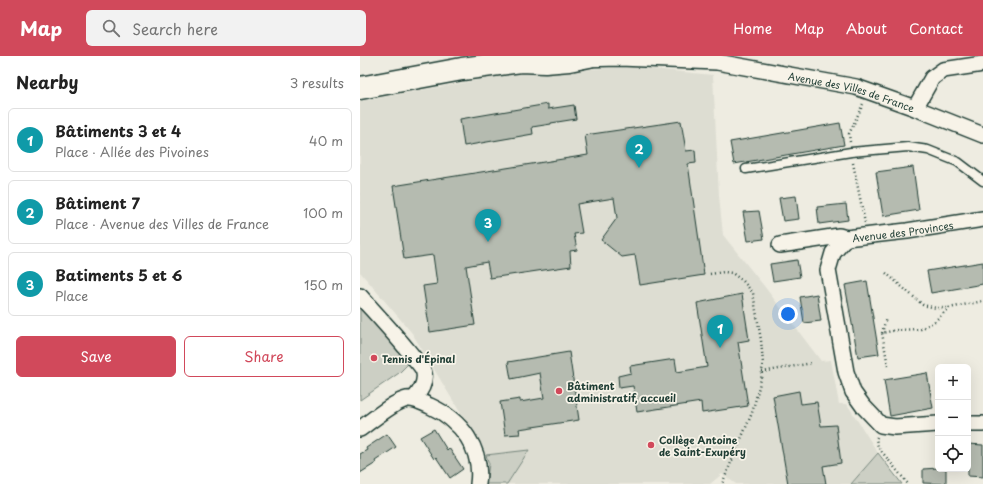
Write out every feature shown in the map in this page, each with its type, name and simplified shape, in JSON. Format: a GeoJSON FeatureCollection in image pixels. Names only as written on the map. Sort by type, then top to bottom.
{"type":"FeatureCollection","features":[{"type":"Feature","properties":{"kind":"street"},"geometry":{"type":"LineString","coordinates":[[360,88],[527,58],[545,62],[579,58]]}},
{"type":"Feature","properties":{"kind":"street","name":"Avenue des Villes de France"},"geometry":{"type":"LineString","coordinates":[[579,58],[712,59],[856,87],[915,108],[983,135]]}},
{"type":"Feature","properties":{"kind":"street"},"geometry":{"type":"LineString","coordinates":[[915,108],[932,78],[942,70],[983,64]]}},
{"type":"Feature","properties":{"kind":"street","name":"Avenue des Provinces"},"geometry":{"type":"LineString","coordinates":[[880,425],[853,392],[846,372],[828,270],[833,253],[846,238],[907,231],[983,219]]}},
{"type":"Feature","properties":{"kind":"street"},"geometry":{"type":"LineString","coordinates":[[780,245],[839,236],[846,238]]}},
{"type":"Feature","properties":{"kind":"street"},"geometry":{"type":"LineString","coordinates":[[360,296],[389,328],[424,372],[424,382],[414,399]]}},
{"type":"Feature","properties":{"kind":"street"},"geometry":{"type":"LineString","coordinates":[[360,429],[398,402],[406,399],[414,399],[443,412],[466,433],[477,454],[480,471],[478,484]]}},
{"type":"Feature","properties":{"kind":"street"},"geometry":{"type":"LineString","coordinates":[[880,425],[895,427],[935,424]]}},
{"type":"Feature","properties":{"kind":"street"},"geometry":{"type":"LineString","coordinates":[[971,424],[983,424]]}},
{"type":"Feature","properties":{"kind":"lane"},"geometry":{"type":"LineString","coordinates":[[746,169],[851,152],[908,147],[928,150],[958,162],[983,181]]}},
{"type":"Feature","properties":{"kind":"path"},"geometry":{"type":"LineString","coordinates":[[710,274],[724,272],[732,273],[743,280],[753,293],[761,340],[762,372],[752,413],[722,484]]}},
{"type":"Feature","properties":{"kind":"path"},"geometry":{"type":"LineString","coordinates":[[886,273],[923,305],[936,308],[949,308],[983,301]]}},
{"type":"Feature","properties":{"kind":"path"},"geometry":{"type":"LineString","coordinates":[[882,333],[897,330],[920,329],[935,321],[949,308]]}},
{"type":"Feature","properties":{"kind":"path"},"geometry":{"type":"LineString","coordinates":[[886,318],[882,333],[888,366]]}},
{"type":"Feature","properties":{"kind":"path"},"geometry":{"type":"LineString","coordinates":[[762,372],[812,363]]}},
{"type":"Feature","properties":{"kind":"path"},"geometry":{"type":"LineString","coordinates":[[880,425],[876,439],[878,446],[908,484]]}},
{"type":"Feature","properties":{"kind":"shaded area"},"geometry":{"type":"Polygon","coordinates":[[[633,67],[713,75],[719,196],[723,235],[821,361],[831,360],[839,404],[847,404],[878,453],[851,484],[736,484],[722,474],[710,484],[507,484],[529,451],[486,455],[412,333],[360,272],[360,101],[524,72],[633,67]]]}},
{"type":"Feature","properties":{"kind":"shaded area"},"geometry":{"type":"Polygon","coordinates":[[[360,305],[408,364],[399,373],[360,400],[360,305]]]}},
{"type":"Feature","properties":{"kind":"shaded area"},"geometry":{"type":"Polygon","coordinates":[[[529,450],[507,484],[486,484],[489,464],[486,455],[529,450]]]}},
{"type":"Feature","properties":{"kind":"shaded area"},"geometry":{"type":"Polygon","coordinates":[[[878,453],[902,484],[851,484],[878,453]]]}},
{"type":"Feature","properties":{"kind":"building"},"geometry":{"type":"Polygon","coordinates":[[[548,104],[548,109],[574,105],[576,119],[532,127],[533,134],[464,146],[460,119],[548,104]]]}},
{"type":"Feature","properties":{"kind":"building"},"geometry":{"type":"Polygon","coordinates":[[[681,121],[686,151],[695,150],[696,163],[688,164],[704,275],[640,285],[635,255],[622,257],[601,240],[617,218],[614,198],[577,204],[582,233],[574,234],[577,250],[570,251],[571,266],[490,278],[487,262],[466,266],[475,325],[430,332],[423,286],[437,284],[433,255],[404,259],[393,186],[588,155],[585,135],[681,121]]]}},
{"type":"Feature","properties":{"kind":"building"},"geometry":{"type":"Polygon","coordinates":[[[840,123],[844,145],[734,164],[730,142],[840,123]]]}},
{"type":"Feature","properties":{"kind":"building"},"geometry":{"type":"Polygon","coordinates":[[[913,167],[919,210],[883,216],[876,172],[913,167]]]}},
{"type":"Feature","properties":{"kind":"building"},"geometry":{"type":"Polygon","coordinates":[[[796,196],[799,219],[783,221],[779,198],[796,196]]]}},
{"type":"Feature","properties":{"kind":"building"},"geometry":{"type":"Polygon","coordinates":[[[846,204],[848,220],[819,224],[817,207],[846,204]]]}},
{"type":"Feature","properties":{"kind":"building"},"geometry":{"type":"Polygon","coordinates":[[[759,211],[764,239],[748,241],[743,212],[759,211]]]}},
{"type":"Feature","properties":{"kind":"building"},"geometry":{"type":"Polygon","coordinates":[[[797,260],[800,277],[773,281],[770,264],[797,260]]]}},
{"type":"Feature","properties":{"kind":"building"},"geometry":{"type":"Polygon","coordinates":[[[983,262],[983,284],[931,293],[927,271],[983,262]]]}},
{"type":"Feature","properties":{"kind":"building"},"geometry":{"type":"Polygon","coordinates":[[[867,281],[879,354],[858,357],[845,285],[867,281]]]}},
{"type":"Feature","properties":{"kind":"building"},"geometry":{"type":"Polygon","coordinates":[[[742,294],[749,340],[738,342],[748,406],[702,413],[701,402],[637,412],[633,386],[619,388],[618,376],[631,373],[630,366],[675,359],[677,372],[707,367],[697,303],[742,294]]]}},
{"type":"Feature","properties":{"kind":"building"},"geometry":{"type":"Polygon","coordinates":[[[817,294],[821,321],[804,323],[800,297],[817,294]]]}},
{"type":"Feature","properties":{"kind":"building","name":"Bâtiment administratif, accueil"},"geometry":{"type":"Polygon","coordinates":[[[569,352],[579,420],[519,429],[520,434],[505,435],[500,402],[520,399],[520,402],[544,398],[540,373],[511,379],[508,362],[569,352]]]}},
{"type":"Feature","properties":{"kind":"building"},"geometry":{"type":"Polygon","coordinates":[[[927,373],[933,408],[890,416],[884,380],[927,373]]]}},
{"type":"Feature","properties":{"kind":"building"},"geometry":{"type":"Polygon","coordinates":[[[799,391],[801,404],[817,402],[821,426],[836,425],[841,463],[823,466],[826,484],[788,484],[773,396],[799,391]]]}},
{"type":"Feature","properties":{"kind":"building"},"geometry":{"type":"Polygon","coordinates":[[[434,429],[447,450],[449,448],[463,469],[450,478],[436,457],[434,459],[420,437],[434,429]]]}},
{"type":"Feature","properties":{"kind":"building"},"geometry":{"type":"Polygon","coordinates":[[[387,434],[396,447],[375,461],[376,463],[360,473],[360,454],[367,450],[366,448],[387,434]]]}},
{"type":"Feature","properties":{"kind":"building"},"geometry":{"type":"Polygon","coordinates":[[[971,444],[983,445],[983,477],[968,476],[968,472],[971,472],[971,444]]]}},
{"type":"Feature","properties":{"kind":"building"},"geometry":{"type":"Polygon","coordinates":[[[935,468],[935,472],[946,472],[946,484],[923,483],[923,469],[935,468]]]}},
{"type":"Feature","properties":{"kind":"place","name":"Bâtiment 7"},"geometry":{"type":"Point","coordinates":[639,168]}},
{"type":"Feature","properties":{"kind":"place","name":"Batiments 5 et 6"},"geometry":{"type":"Point","coordinates":[488,242]}},
{"type":"Feature","properties":{"kind":"place","name":"Bâtiments 3 et 4"},"geometry":{"type":"Point","coordinates":[720,348]}},
{"type":"Feature","properties":{"kind":"place","name":"Tennis d'Épinal"},"geometry":{"type":"Point","coordinates":[374,358]}},
{"type":"Feature","properties":{"kind":"place","name":"Bâtiment administratif, accueil"},"geometry":{"type":"Point","coordinates":[559,391]}},
{"type":"Feature","properties":{"kind":"place","name":"Collège Antoine de Saint-Exupéry"},"geometry":{"type":"Point","coordinates":[651,445]}}]}
